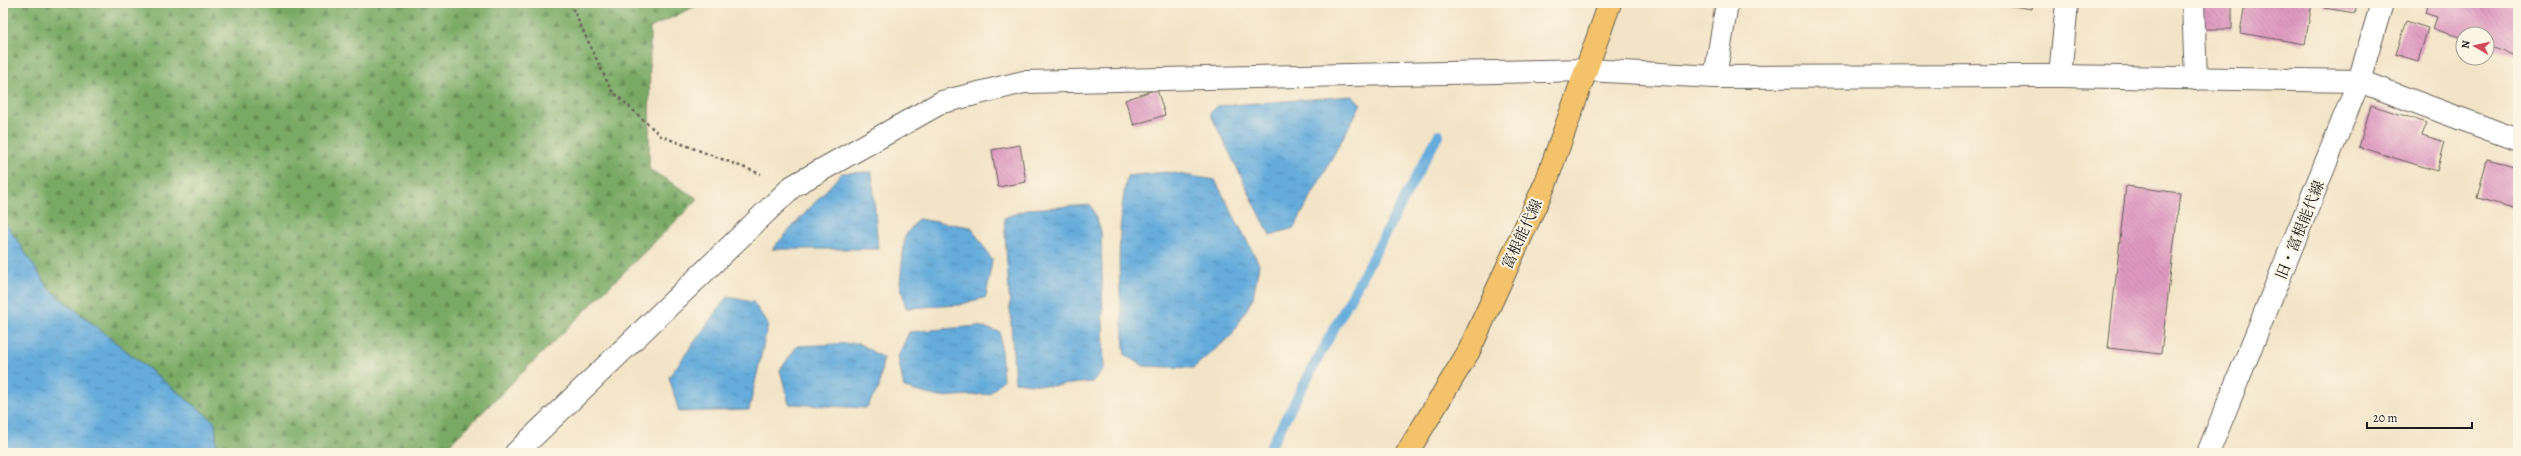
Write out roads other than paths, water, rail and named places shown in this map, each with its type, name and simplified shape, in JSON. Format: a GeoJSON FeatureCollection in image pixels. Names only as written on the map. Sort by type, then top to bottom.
{"type":"FeatureCollection","features":[{"type":"Feature","properties":{"kind":"main road","name":"富根能代線"},"geometry":{"type":"LineString","coordinates":[[1407,453],[1469,350],[1546,182],[1610,3]]}},
{"type":"Feature","properties":{"kind":"street"},"geometry":{"type":"LineString","coordinates":[[1715,77],[1727,3]]}},
{"type":"Feature","properties":{"kind":"street"},"geometry":{"type":"LineString","coordinates":[[2060,76],[2067,3]]}},
{"type":"Feature","properties":{"kind":"street"},"geometry":{"type":"LineString","coordinates":[[2194,3],[2196,79]]}},
{"type":"Feature","properties":{"kind":"street","name":"旧・富根能代線"},"geometry":{"type":"LineString","coordinates":[[2208,453],[2359,81],[2382,3]]}},
{"type":"Feature","properties":{"kind":"street"},"geometry":{"type":"LineString","coordinates":[[516,453],[793,186],[942,102],[1024,82],[1587,70],[1715,77],[2060,76],[2359,81],[2518,140]]}},
{"type":"Feature","properties":{"kind":"water"},"geometry":{"type":"Polygon","coordinates":[[[1353,96],[1361,104],[1294,228],[1270,235],[1210,113],[1217,106],[1353,96]]]}},
{"type":"Feature","properties":{"kind":"water"},"geometry":{"type":"Polygon","coordinates":[[[872,172],[878,249],[772,249],[842,173],[872,172]]]}},
{"type":"Feature","properties":{"kind":"water"},"geometry":{"type":"Polygon","coordinates":[[[1166,172],[1215,180],[1259,264],[1253,298],[1231,336],[1193,368],[1144,366],[1125,355],[1119,266],[1121,220],[1127,176],[1166,172]]]}},
{"type":"Feature","properties":{"kind":"water"},"geometry":{"type":"Polygon","coordinates":[[[1091,205],[1101,231],[1104,369],[1092,382],[1051,386],[1015,382],[1004,218],[1028,209],[1091,205]]]}},
{"type":"Feature","properties":{"kind":"water"},"geometry":{"type":"Polygon","coordinates":[[[3,219],[49,289],[215,422],[217,453],[3,453],[3,219]]]}},
{"type":"Feature","properties":{"kind":"water"},"geometry":{"type":"Polygon","coordinates":[[[918,219],[971,227],[992,260],[986,297],[959,305],[906,308],[900,282],[905,236],[918,219]]]}},
{"type":"Feature","properties":{"kind":"water"},"geometry":{"type":"Polygon","coordinates":[[[727,297],[753,302],[768,324],[749,410],[679,412],[669,377],[727,297]]]}},
{"type":"Feature","properties":{"kind":"water"},"geometry":{"type":"Polygon","coordinates":[[[978,326],[1000,332],[1003,380],[989,394],[939,397],[904,388],[898,357],[909,332],[978,326]]]}},
{"type":"Feature","properties":{"kind":"water"},"geometry":{"type":"Polygon","coordinates":[[[858,343],[883,358],[879,388],[866,408],[789,404],[780,370],[797,346],[858,343]]]}},
{"type":"Feature","properties":{"kind":"waterway"},"geometry":{"type":"LineString","coordinates":[[1267,453],[1439,134]]}}]}
